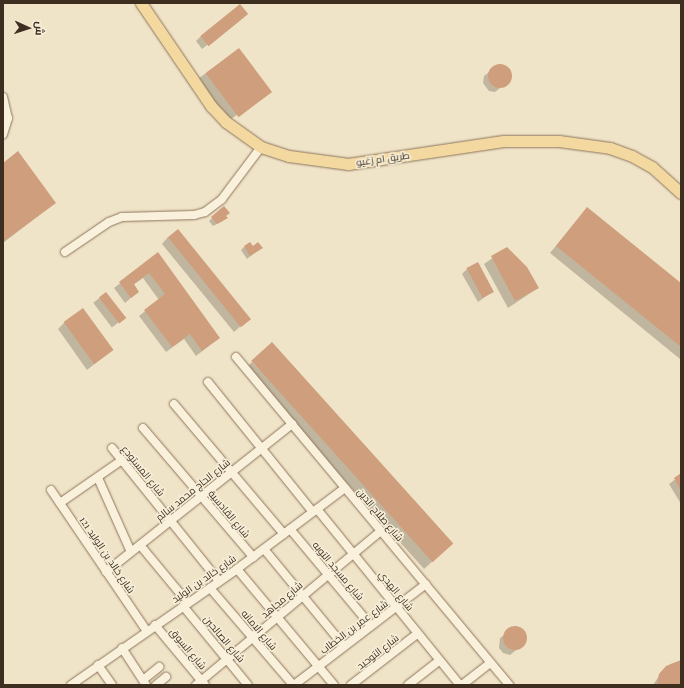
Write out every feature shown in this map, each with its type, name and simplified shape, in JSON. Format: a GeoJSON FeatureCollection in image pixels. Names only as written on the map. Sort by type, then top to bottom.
{"type":"FeatureCollection","features":[{"type":"Feature","properties":{"kind":"main road","name":"طريق ام زغيو"},"geometry":{"type":"LineString","coordinates":[[140,3],[211,106],[231,127],[262,147],[289,156],[348,164],[503,141],[559,141],[610,148],[632,156],[652,167],[681,193]]}},
{"type":"Feature","properties":{"kind":"street"},"geometry":{"type":"LineString","coordinates":[[3,97],[8,118],[3,134]]}},
{"type":"Feature","properties":{"kind":"street"},"geometry":{"type":"LineString","coordinates":[[65,252],[109,222],[122,217],[194,215],[205,212],[222,199],[262,147]]}},
{"type":"Feature","properties":{"kind":"street","name":"شارع صلاح الدين"},"geometry":{"type":"LineString","coordinates":[[236,357],[509,685]]}},
{"type":"Feature","properties":{"kind":"street","name":"شارع الهدي"},"geometry":{"type":"LineString","coordinates":[[208,382],[315,511],[353,554],[439,661],[461,685]]}},
{"type":"Feature","properties":{"kind":"street","name":"شارع مسجد التوبه"},"geometry":{"type":"LineString","coordinates":[[174,404],[232,472],[328,575],[371,626]]}},
{"type":"Feature","properties":{"kind":"street","name":"شارع الحاج محمد سالم"},"geometry":{"type":"LineString","coordinates":[[106,572],[292,424]]}},
{"type":"Feature","properties":{"kind":"street","name":"شارع القادسية"},"geometry":{"type":"LineString","coordinates":[[143,428],[253,557]]}},
{"type":"Feature","properties":{"kind":"street","name":"شارع المستودع"},"geometry":{"type":"LineString","coordinates":[[112,448],[219,581]]}},
{"type":"Feature","properties":{"kind":"street"},"geometry":{"type":"LineString","coordinates":[[60,503],[122,460]]}},
{"type":"Feature","properties":{"kind":"street"},"geometry":{"type":"LineString","coordinates":[[98,478],[131,552]]}},
{"type":"Feature","properties":{"kind":"street","name":"شارع خالد بن الوليد"},"geometry":{"type":"LineString","coordinates":[[71,684],[237,569],[345,488]]}},
{"type":"Feature","properties":{"kind":"street","name":"شارع خالد بن الوليد 121"},"geometry":{"type":"LineString","coordinates":[[51,490],[147,631]]}},
{"type":"Feature","properties":{"kind":"street","name":"شارع مجاهد"},"geometry":{"type":"LineString","coordinates":[[201,684],[227,659],[381,531]]}},
{"type":"Feature","properties":{"kind":"street","name":"شارع الصالحين"},"geometry":{"type":"LineString","coordinates":[[140,545],[248,685]]}},
{"type":"Feature","properties":{"kind":"street"},"geometry":{"type":"LineString","coordinates":[[264,549],[344,646]]}},
{"type":"Feature","properties":{"kind":"street"},"geometry":{"type":"LineString","coordinates":[[237,569],[334,685]]}},
{"type":"Feature","properties":{"kind":"street","name":"شارع عمر بن الخطاب"},"geometry":{"type":"LineString","coordinates":[[293,685],[426,584]]}},
{"type":"Feature","properties":{"kind":"street","name":"شارع الامانه"},"geometry":{"type":"LineString","coordinates":[[210,588],[293,685]]}},
{"type":"Feature","properties":{"kind":"street","name":"شارع السوق"},"geometry":{"type":"LineString","coordinates":[[155,625],[201,684]]}},
{"type":"Feature","properties":{"kind":"street","name":"شارع التوحيد"},"geometry":{"type":"LineString","coordinates":[[351,685],[417,634]]}},
{"type":"Feature","properties":{"kind":"street"},"geometry":{"type":"LineString","coordinates":[[122,648],[145,683],[159,667]]}},
{"type":"Feature","properties":{"kind":"street"},"geometry":{"type":"LineString","coordinates":[[408,685],[439,661]]}},
{"type":"Feature","properties":{"kind":"street"},"geometry":{"type":"LineString","coordinates":[[461,685],[490,662]]}},
{"type":"Feature","properties":{"kind":"street"},"geometry":{"type":"LineString","coordinates":[[98,665],[112,685]]}},
{"type":"Feature","properties":{"kind":"street"},"geometry":{"type":"LineString","coordinates":[[156,685],[166,677]]}},
{"type":"Feature","properties":{"kind":"building"},"geometry":{"type":"Polygon","coordinates":[[[240,4],[248,14],[209,46],[200,36],[240,4]]]}},
{"type":"Feature","properties":{"kind":"building"},"geometry":{"type":"Polygon","coordinates":[[[239,48],[272,92],[239,117],[205,73],[239,48]]]}},
{"type":"Feature","properties":{"kind":"building"},"geometry":{"type":"Polygon","coordinates":[[[500,64],[508,68],[512,76],[508,84],[500,88],[492,84],[488,76],[492,68],[500,64]]]}},
{"type":"Feature","properties":{"kind":"building"},"geometry":{"type":"Polygon","coordinates":[[[18,151],[56,203],[3,242],[3,163],[18,151]]]}},
{"type":"Feature","properties":{"kind":"building"},"geometry":{"type":"Polygon","coordinates":[[[224,206],[230,213],[226,216],[228,218],[217,224],[211,217],[224,206]]]}},
{"type":"Feature","properties":{"kind":"building"},"geometry":{"type":"Polygon","coordinates":[[[587,207],[681,283],[681,347],[556,246],[587,207]]]}},
{"type":"Feature","properties":{"kind":"building"},"geometry":{"type":"Polygon","coordinates":[[[178,229],[251,319],[241,327],[168,237],[178,229]]]}},
{"type":"Feature","properties":{"kind":"building"},"geometry":{"type":"Polygon","coordinates":[[[250,242],[253,246],[258,242],[263,248],[250,256],[244,246],[250,242]]]}},
{"type":"Feature","properties":{"kind":"building"},"geometry":{"type":"Polygon","coordinates":[[[507,247],[527,267],[539,288],[515,301],[491,256],[507,247]]]}},
{"type":"Feature","properties":{"kind":"building"},"geometry":{"type":"Polygon","coordinates":[[[158,252],[220,338],[202,351],[190,334],[172,347],[144,310],[165,294],[149,273],[134,284],[139,292],[131,298],[119,282],[158,252]]]}},
{"type":"Feature","properties":{"kind":"building"},"geometry":{"type":"Polygon","coordinates":[[[478,262],[494,292],[482,298],[467,268],[478,262]]]}},
{"type":"Feature","properties":{"kind":"building"},"geometry":{"type":"Polygon","coordinates":[[[106,292],[126,318],[119,324],[99,298],[106,292]]]}},
{"type":"Feature","properties":{"kind":"building"},"geometry":{"type":"Polygon","coordinates":[[[83,308],[114,350],[94,364],[64,322],[83,308]]]}},
{"type":"Feature","properties":{"kind":"building"},"geometry":{"type":"Polygon","coordinates":[[[272,342],[453,543],[433,562],[251,361],[272,342]]]}},
{"type":"Feature","properties":{"kind":"building"},"geometry":{"type":"Polygon","coordinates":[[[681,473],[681,491],[674,478],[681,473]]]}},
{"type":"Feature","properties":{"kind":"building"},"geometry":{"type":"Polygon","coordinates":[[[515,626],[523,630],[527,638],[523,646],[515,650],[507,646],[503,638],[507,630],[515,626]]]}},
{"type":"Feature","properties":{"kind":"building"},"geometry":{"type":"Polygon","coordinates":[[[681,660],[681,685],[657,685],[659,674],[666,666],[681,660]]]}}]}
